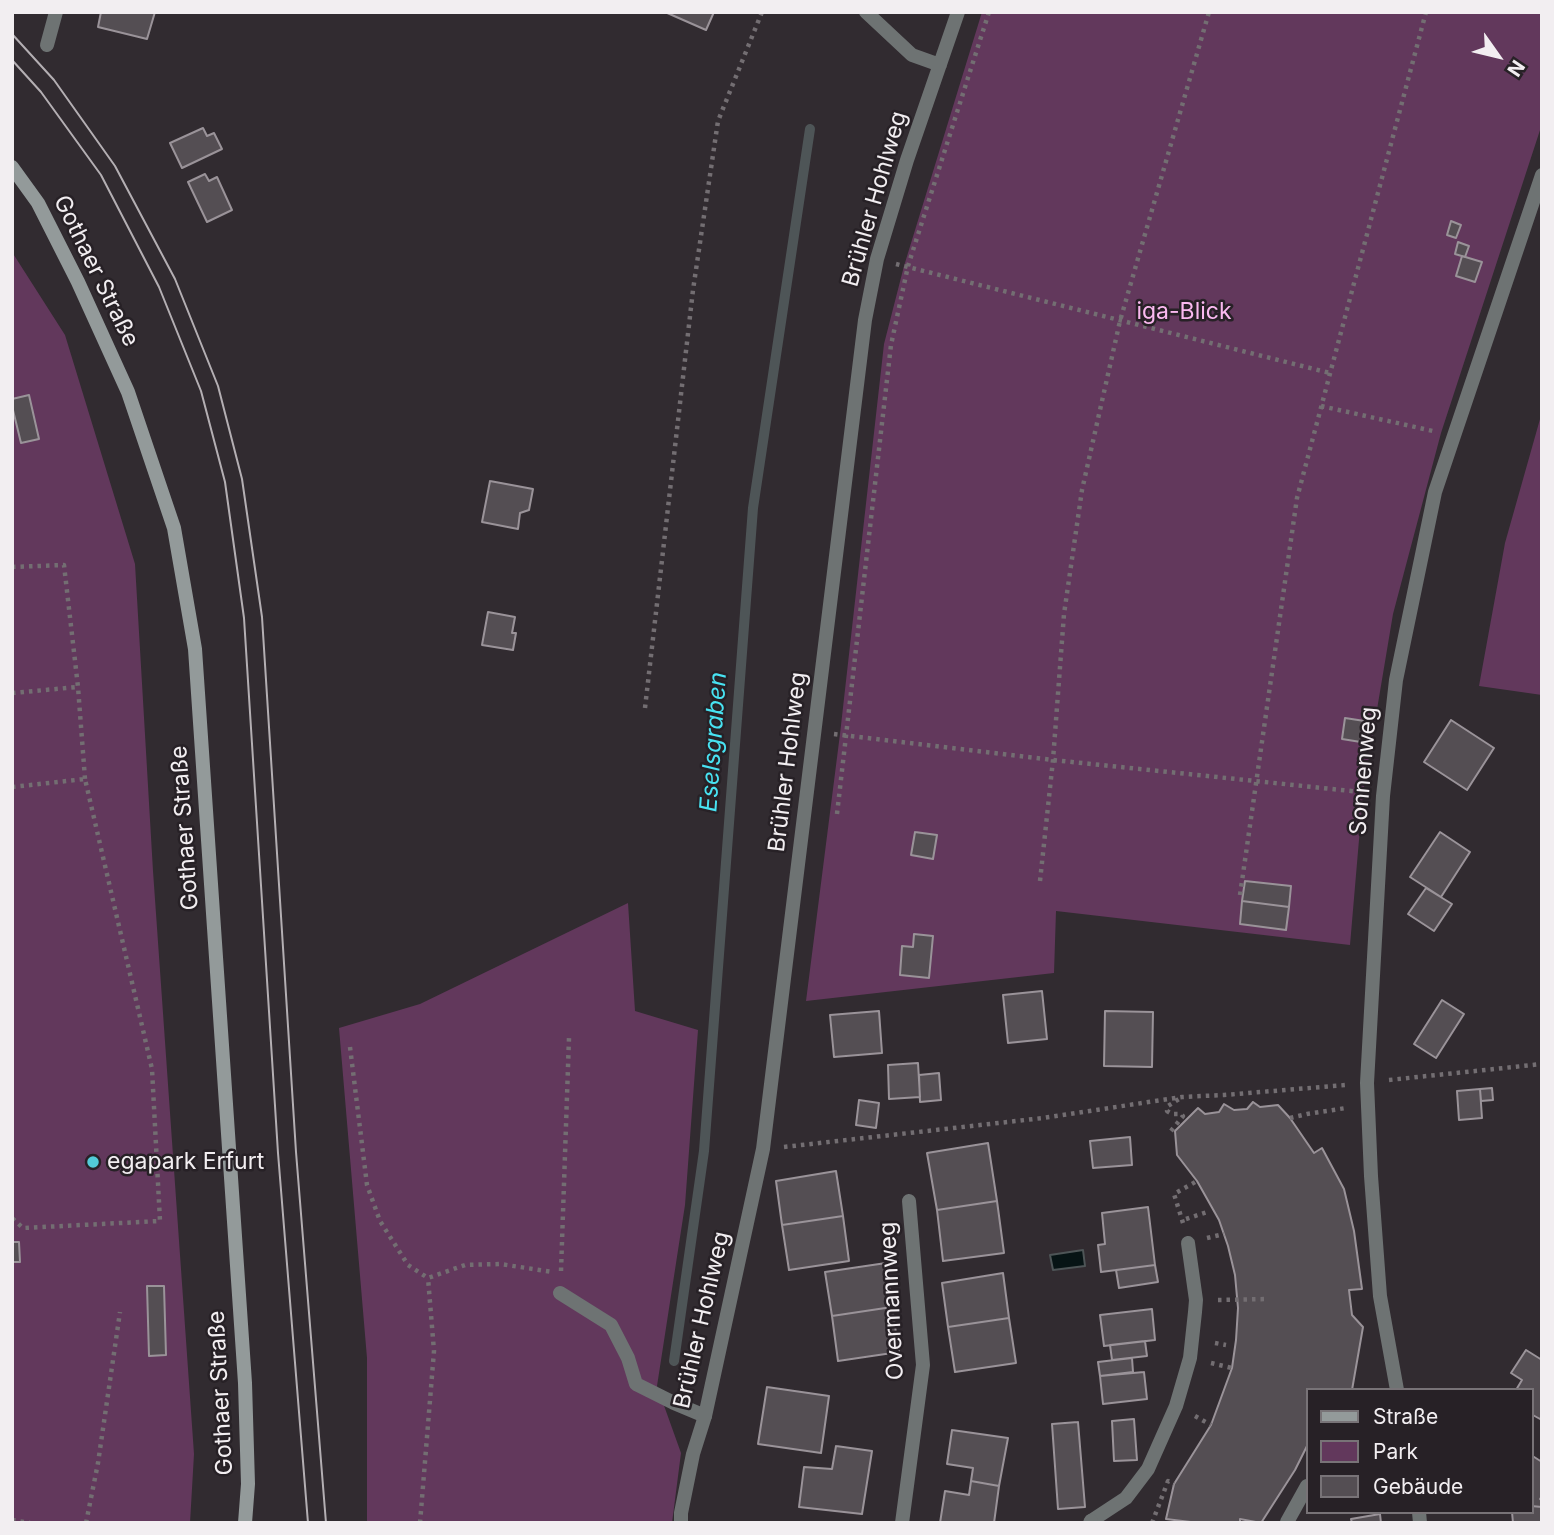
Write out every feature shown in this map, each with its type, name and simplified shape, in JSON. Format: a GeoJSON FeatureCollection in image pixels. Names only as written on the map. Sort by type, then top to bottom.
{"type":"FeatureCollection","features":[{"type":"Feature","properties":{"kind":"main road","name":"Gothaer Straße"},"geometry":{"type":"LineString","coordinates":[[12,167],[38,203],[78,282],[128,392],[174,528],[195,649],[245,1383],[248,1484],[245,1523]]}},
{"type":"Feature","properties":{"kind":"street"},"geometry":{"type":"LineString","coordinates":[[47,45],[56,12]]}},
{"type":"Feature","properties":{"kind":"street"},"geometry":{"type":"LineString","coordinates":[[866,12],[912,55],[940,65]]}},
{"type":"Feature","properties":{"kind":"street","name":"Brühler Hohlweg"},"geometry":{"type":"LineString","coordinates":[[681,1523],[693,1454],[705,1416],[763,1149],[865,320],[877,259],[907,160],[958,12]]}},
{"type":"Feature","properties":{"kind":"street","name":"Sonnenweg"},"geometry":{"type":"LineString","coordinates":[[1397,1388],[1380,1296],[1367,1083],[1383,796],[1396,680],[1435,492],[1542,175]]}},
{"type":"Feature","properties":{"kind":"street","name":"Overmannweg"},"geometry":{"type":"LineString","coordinates":[[902,1523],[923,1365],[909,1201]]}},
{"type":"Feature","properties":{"kind":"street"},"geometry":{"type":"LineString","coordinates":[[1090,1522],[1126,1499],[1148,1469],[1176,1406],[1190,1358],[1196,1300],[1188,1243]]}},
{"type":"Feature","properties":{"kind":"street"},"geometry":{"type":"LineString","coordinates":[[560,1293],[611,1325],[628,1358],[636,1384],[705,1416]]}},
{"type":"Feature","properties":{"kind":"street"},"geometry":{"type":"LineString","coordinates":[[1287,1522],[1306,1488]]}},
{"type":"Feature","properties":{"kind":"path"},"geometry":{"type":"LineString","coordinates":[[645,708],[693,290],[718,121],[762,12]]}},
{"type":"Feature","properties":{"kind":"path"},"geometry":{"type":"LineString","coordinates":[[837,814],[891,345],[908,266],[989,12]]}},
{"type":"Feature","properties":{"kind":"path"},"geometry":{"type":"LineString","coordinates":[[1040,881],[1053,760],[1064,614],[1082,490],[1120,321],[1209,12]]}},
{"type":"Feature","properties":{"kind":"path"},"geometry":{"type":"LineString","coordinates":[[1240,895],[1297,498],[1426,12]]}},
{"type":"Feature","properties":{"kind":"path"},"geometry":{"type":"LineString","coordinates":[[877,259],[1330,373]]}},
{"type":"Feature","properties":{"kind":"path"},"geometry":{"type":"LineString","coordinates":[[1321,406],[1454,436]]}},
{"type":"Feature","properties":{"kind":"path"},"geometry":{"type":"LineString","coordinates":[[12,567],[64,565],[85,779],[152,1069],[160,1221],[23,1228],[12,1218]]}},
{"type":"Feature","properties":{"kind":"path"},"geometry":{"type":"LineString","coordinates":[[12,694],[78,687]]}},
{"type":"Feature","properties":{"kind":"path"},"geometry":{"type":"LineString","coordinates":[[814,734],[845,735],[1383,796]]}},
{"type":"Feature","properties":{"kind":"path"},"geometry":{"type":"LineString","coordinates":[[12,788],[85,779]]}},
{"type":"Feature","properties":{"kind":"path"},"geometry":{"type":"LineString","coordinates":[[428,1278],[465,1265],[500,1264],[561,1273],[569,1038]]}},
{"type":"Feature","properties":{"kind":"path"},"geometry":{"type":"LineString","coordinates":[[350,1047],[368,1185],[380,1221],[408,1265],[428,1278]]}},
{"type":"Feature","properties":{"kind":"path"},"geometry":{"type":"LineString","coordinates":[[763,1149],[1042,1118],[1182,1097],[1367,1083],[1542,1064]]}},
{"type":"Feature","properties":{"kind":"path"},"geometry":{"type":"LineString","coordinates":[[1171,1130],[1183,1116],[1167,1111],[1168,1106],[1182,1097]]}},
{"type":"Feature","properties":{"kind":"path"},"geometry":{"type":"LineString","coordinates":[[1290,1118],[1368,1105]]}},
{"type":"Feature","properties":{"kind":"path"},"geometry":{"type":"LineString","coordinates":[[1188,1243],[1174,1194],[1197,1181]]}},
{"type":"Feature","properties":{"kind":"path"},"geometry":{"type":"LineString","coordinates":[[1197,1216],[1207,1212]]}},
{"type":"Feature","properties":{"kind":"path"},"geometry":{"type":"LineString","coordinates":[[1207,1238],[1224,1234]]}},
{"type":"Feature","properties":{"kind":"path"},"geometry":{"type":"LineString","coordinates":[[420,1523],[433,1351],[428,1278]]}},
{"type":"Feature","properties":{"kind":"path"},"geometry":{"type":"LineString","coordinates":[[1221,1300],[1269,1299]]}},
{"type":"Feature","properties":{"kind":"path"},"geometry":{"type":"LineString","coordinates":[[86,1523],[98,1463],[120,1312]]}},
{"type":"Feature","properties":{"kind":"path"},"geometry":{"type":"LineString","coordinates":[[1212,1343],[1226,1345]]}},
{"type":"Feature","properties":{"kind":"path"},"geometry":{"type":"LineString","coordinates":[[1213,1363],[1232,1368]]}},
{"type":"Feature","properties":{"kind":"path"},"geometry":{"type":"LineString","coordinates":[[1194,1416],[1211,1425]]}},
{"type":"Feature","properties":{"kind":"path"},"geometry":{"type":"LineString","coordinates":[[1152,1523],[1168,1482],[1174,1484]]}},
{"type":"Feature","properties":{"kind":"path"},"geometry":{"type":"LineString","coordinates":[[12,1520],[30,1523]]}},
{"type":"Feature","properties":{"kind":"green space","name":"iga-Blick"},"geometry":{"type":"Polygon","coordinates":[[[982,12],[1542,12],[1542,124],[1441,433],[1393,614],[1363,793],[1350,945],[1056,911],[1054,973],[806,1001],[840,734],[884,344],[904,266],[982,12]]]}},
{"type":"Feature","properties":{"kind":"green space","name":"egapark Erfurt"},"geometry":{"type":"Polygon","coordinates":[[[12,252],[65,335],[135,564],[153,871],[194,1454],[190,1523],[12,1523],[12,252]]]}},
{"type":"Feature","properties":{"kind":"green space"},"geometry":{"type":"Polygon","coordinates":[[[1542,412],[1542,695],[1479,686],[1505,543],[1542,412]]]}},
{"type":"Feature","properties":{"kind":"green space"},"geometry":{"type":"Polygon","coordinates":[[[628,903],[635,1011],[698,1030],[685,1205],[657,1386],[681,1453],[672,1523],[367,1523],[367,1358],[339,1028],[420,1004],[628,903]]]}},
{"type":"Feature","properties":{"kind":"shaded area"},"geometry":{"type":"Polygon","coordinates":[[[1083,1250],[1085,1266],[1053,1270],[1050,1255],[1083,1250]]]}},
{"type":"Feature","properties":{"kind":"building"},"geometry":{"type":"Polygon","coordinates":[[[101,12],[155,12],[147,39],[98,27],[101,12]]]}},
{"type":"Feature","properties":{"kind":"building"},"geometry":{"type":"Polygon","coordinates":[[[665,12],[714,12],[706,30],[665,12]]]}},
{"type":"Feature","properties":{"kind":"building"},"geometry":{"type":"Polygon","coordinates":[[[203,128],[207,136],[214,133],[222,149],[182,168],[170,143],[203,128]]]}},
{"type":"Feature","properties":{"kind":"building"},"geometry":{"type":"Polygon","coordinates":[[[205,174],[209,181],[217,177],[232,210],[207,222],[188,182],[205,174]]]}},
{"type":"Feature","properties":{"kind":"building"},"geometry":{"type":"Polygon","coordinates":[[[1451,221],[1461,225],[1456,238],[1447,235],[1451,221]]]}},
{"type":"Feature","properties":{"kind":"building"},"geometry":{"type":"Polygon","coordinates":[[[1458,242],[1469,246],[1465,257],[1455,254],[1458,242]]]}},
{"type":"Feature","properties":{"kind":"building"},"geometry":{"type":"Polygon","coordinates":[[[1462,256],[1482,262],[1475,282],[1456,276],[1462,256]]]}},
{"type":"Feature","properties":{"kind":"building"},"geometry":{"type":"Polygon","coordinates":[[[29,395],[39,439],[21,443],[12,399],[29,395]]]}},
{"type":"Feature","properties":{"kind":"building"},"geometry":{"type":"Polygon","coordinates":[[[490,481],[533,489],[529,510],[520,513],[518,529],[482,522],[490,481]]]}},
{"type":"Feature","properties":{"kind":"building"},"geometry":{"type":"Polygon","coordinates":[[[488,612],[515,617],[513,650],[482,645],[488,612]]]}},
{"type":"Feature","properties":{"kind":"building"},"geometry":{"type":"Polygon","coordinates":[[[1345,718],[1371,722],[1367,743],[1342,739],[1345,718]]]}},
{"type":"Feature","properties":{"kind":"building"},"geometry":{"type":"Polygon","coordinates":[[[1451,720],[1494,748],[1467,790],[1424,762],[1451,720]]]}},
{"type":"Feature","properties":{"kind":"building"},"geometry":{"type":"Polygon","coordinates":[[[915,832],[937,835],[933,859],[911,855],[915,832]]]}},
{"type":"Feature","properties":{"kind":"building"},"geometry":{"type":"Polygon","coordinates":[[[1440,832],[1470,852],[1441,897],[1410,877],[1440,832]]]}},
{"type":"Feature","properties":{"kind":"building"},"geometry":{"type":"Polygon","coordinates":[[[1245,881],[1291,886],[1289,907],[1242,901],[1245,881]]]}},
{"type":"Feature","properties":{"kind":"building"},"geometry":{"type":"Polygon","coordinates":[[[1426,888],[1452,904],[1434,931],[1408,914],[1426,888]]]}},
{"type":"Feature","properties":{"kind":"building"},"geometry":{"type":"Polygon","coordinates":[[[1242,901],[1289,907],[1286,930],[1240,924],[1242,901]]]}},
{"type":"Feature","properties":{"kind":"building"},"geometry":{"type":"Polygon","coordinates":[[[914,934],[933,936],[929,978],[900,975],[902,946],[913,947],[914,934]]]}},
{"type":"Feature","properties":{"kind":"building"},"geometry":{"type":"Polygon","coordinates":[[[1042,991],[1047,1039],[1008,1043],[1003,995],[1042,991]]]}},
{"type":"Feature","properties":{"kind":"building"},"geometry":{"type":"Polygon","coordinates":[[[1442,1000],[1464,1014],[1436,1058],[1414,1044],[1442,1000]]]}},
{"type":"Feature","properties":{"kind":"building"},"geometry":{"type":"Polygon","coordinates":[[[879,1011],[882,1053],[834,1057],[830,1015],[879,1011]]]}},
{"type":"Feature","properties":{"kind":"building"},"geometry":{"type":"Polygon","coordinates":[[[1105,1011],[1153,1012],[1152,1067],[1104,1066],[1105,1011]]]}},
{"type":"Feature","properties":{"kind":"building"},"geometry":{"type":"Polygon","coordinates":[[[918,1063],[920,1097],[889,1099],[888,1065],[918,1063]]]}},
{"type":"Feature","properties":{"kind":"building"},"geometry":{"type":"Polygon","coordinates":[[[939,1073],[941,1100],[920,1102],[919,1075],[939,1073]]]}},
{"type":"Feature","properties":{"kind":"building"},"geometry":{"type":"Polygon","coordinates":[[[1492,1088],[1493,1100],[1481,1101],[1480,1089],[1492,1088]]]}},
{"type":"Feature","properties":{"kind":"building"},"geometry":{"type":"Polygon","coordinates":[[[1480,1089],[1482,1118],[1459,1120],[1457,1091],[1480,1089]]]}},
{"type":"Feature","properties":{"kind":"building"},"geometry":{"type":"Polygon","coordinates":[[[859,1100],[879,1103],[876,1128],[856,1125],[859,1100]]]}},
{"type":"Feature","properties":{"kind":"building"},"geometry":{"type":"Polygon","coordinates":[[[1253,1102],[1260,1107],[1278,1105],[1314,1153],[1322,1148],[1344,1189],[1354,1231],[1362,1289],[1349,1290],[1352,1315],[1363,1327],[1352,1388],[1306,1388],[1306,1448],[1261,1523],[1240,1519],[1240,1523],[1199,1523],[1166,1519],[1174,1484],[1211,1425],[1232,1368],[1238,1308],[1235,1275],[1219,1220],[1197,1181],[1177,1155],[1175,1131],[1198,1108],[1205,1114],[1219,1112],[1224,1104],[1234,1110],[1247,1109],[1253,1102]]]}},
{"type":"Feature","properties":{"kind":"building"},"geometry":{"type":"Polygon","coordinates":[[[1130,1137],[1132,1165],[1093,1168],[1090,1141],[1130,1137]]]}},
{"type":"Feature","properties":{"kind":"building"},"geometry":{"type":"Polygon","coordinates":[[[988,1143],[997,1201],[937,1210],[927,1153],[988,1143]]]}},
{"type":"Feature","properties":{"kind":"building"},"geometry":{"type":"Polygon","coordinates":[[[836,1171],[843,1216],[782,1225],[776,1181],[836,1171]]]}},
{"type":"Feature","properties":{"kind":"building"},"geometry":{"type":"Polygon","coordinates":[[[997,1201],[1004,1253],[943,1261],[937,1210],[997,1201]]]}},
{"type":"Feature","properties":{"kind":"building"},"geometry":{"type":"Polygon","coordinates":[[[1148,1207],[1155,1265],[1101,1272],[1098,1245],[1105,1244],[1102,1213],[1148,1207]]]}},
{"type":"Feature","properties":{"kind":"building"},"geometry":{"type":"Polygon","coordinates":[[[843,1216],[849,1261],[789,1270],[782,1225],[843,1216]]]}},
{"type":"Feature","properties":{"kind":"building"},"geometry":{"type":"Polygon","coordinates":[[[12,1242],[19,1242],[20,1262],[12,1262],[12,1242]]]}},
{"type":"Feature","properties":{"kind":"building"},"geometry":{"type":"Polygon","coordinates":[[[886,1263],[892,1307],[832,1316],[825,1272],[886,1263]]]}},
{"type":"Feature","properties":{"kind":"building"},"geometry":{"type":"Polygon","coordinates":[[[1155,1265],[1158,1282],[1119,1288],[1116,1270],[1155,1265]]]}},
{"type":"Feature","properties":{"kind":"building"},"geometry":{"type":"Polygon","coordinates":[[[1003,1273],[1009,1318],[948,1327],[942,1283],[1003,1273]]]}},
{"type":"Feature","properties":{"kind":"building"},"geometry":{"type":"Polygon","coordinates":[[[147,1286],[164,1286],[166,1355],[149,1356],[147,1286]]]}},
{"type":"Feature","properties":{"kind":"building"},"geometry":{"type":"Polygon","coordinates":[[[892,1307],[899,1352],[838,1361],[832,1316],[892,1307]]]}},
{"type":"Feature","properties":{"kind":"building"},"geometry":{"type":"Polygon","coordinates":[[[1152,1309],[1155,1340],[1104,1346],[1100,1315],[1152,1309]]]}},
{"type":"Feature","properties":{"kind":"building"},"geometry":{"type":"Polygon","coordinates":[[[1009,1318],[1016,1363],[955,1372],[948,1327],[1009,1318]]]}},
{"type":"Feature","properties":{"kind":"building"},"geometry":{"type":"Polygon","coordinates":[[[1145,1341],[1147,1356],[1112,1360],[1110,1345],[1145,1341]]]}},
{"type":"Feature","properties":{"kind":"building"},"geometry":{"type":"Polygon","coordinates":[[[1526,1350],[1542,1360],[1540,1419],[1533,1415],[1533,1388],[1517,1388],[1522,1380],[1511,1373],[1526,1350]]]}},
{"type":"Feature","properties":{"kind":"building"},"geometry":{"type":"Polygon","coordinates":[[[1132,1358],[1133,1372],[1100,1376],[1098,1362],[1132,1358]]]}},
{"type":"Feature","properties":{"kind":"building"},"geometry":{"type":"Polygon","coordinates":[[[1144,1372],[1147,1399],[1103,1404],[1100,1376],[1144,1372]]]}},
{"type":"Feature","properties":{"kind":"building"},"geometry":{"type":"Polygon","coordinates":[[[767,1387],[829,1396],[821,1453],[758,1444],[767,1387]]]}},
{"type":"Feature","properties":{"kind":"building"},"geometry":{"type":"Polygon","coordinates":[[[1134,1419],[1137,1460],[1114,1461],[1112,1421],[1134,1419]]]}},
{"type":"Feature","properties":{"kind":"building"},"geometry":{"type":"Polygon","coordinates":[[[1078,1422],[1085,1507],[1058,1509],[1052,1424],[1078,1422]]]}},
{"type":"Feature","properties":{"kind":"building"},"geometry":{"type":"Polygon","coordinates":[[[952,1430],[1008,1438],[999,1486],[971,1481],[973,1468],[947,1464],[952,1430]]]}},
{"type":"Feature","properties":{"kind":"building"},"geometry":{"type":"Polygon","coordinates":[[[836,1446],[872,1451],[862,1514],[799,1507],[804,1467],[832,1469],[836,1446]]]}},
{"type":"Feature","properties":{"kind":"building"},"geometry":{"type":"Polygon","coordinates":[[[1533,1456],[1542,1462],[1542,1507],[1533,1506],[1533,1456]]]}},
{"type":"Feature","properties":{"kind":"building"},"geometry":{"type":"Polygon","coordinates":[[[971,1481],[999,1486],[994,1523],[940,1523],[945,1491],[969,1495],[971,1481]]]}},
{"type":"Feature","properties":{"kind":"building"},"geometry":{"type":"Polygon","coordinates":[[[1533,1506],[1542,1507],[1542,1523],[1513,1523],[1512,1514],[1533,1514],[1533,1506]]]}},
{"type":"Feature","properties":{"kind":"building"},"geometry":{"type":"Polygon","coordinates":[[[1380,1514],[1381,1523],[1352,1523],[1351,1519],[1380,1514]]]}},
{"type":"Feature","properties":{"kind":"waterway","name":"Eselsgraben"},"geometry":{"type":"LineString","coordinates":[[674,1361],[704,1151],[753,508],[810,129]]}},
{"type":"Feature","properties":{"kind":"tram line"},"geometry":{"type":"LineString","coordinates":[[12,34],[54,80],[115,166],[175,279],[218,386],[242,479],[262,617],[296,1152],[326,1523]]}},
{"type":"Feature","properties":{"kind":"tram line"},"geometry":{"type":"LineString","coordinates":[[12,60],[41,92],[101,175],[159,287],[201,391],[225,482],[244,618],[278,1153],[308,1523]]}},
{"type":"Feature","properties":{"kind":"place","name":"egapark Erfurt"},"geometry":{"type":"Point","coordinates":[93,1162]}}]}
